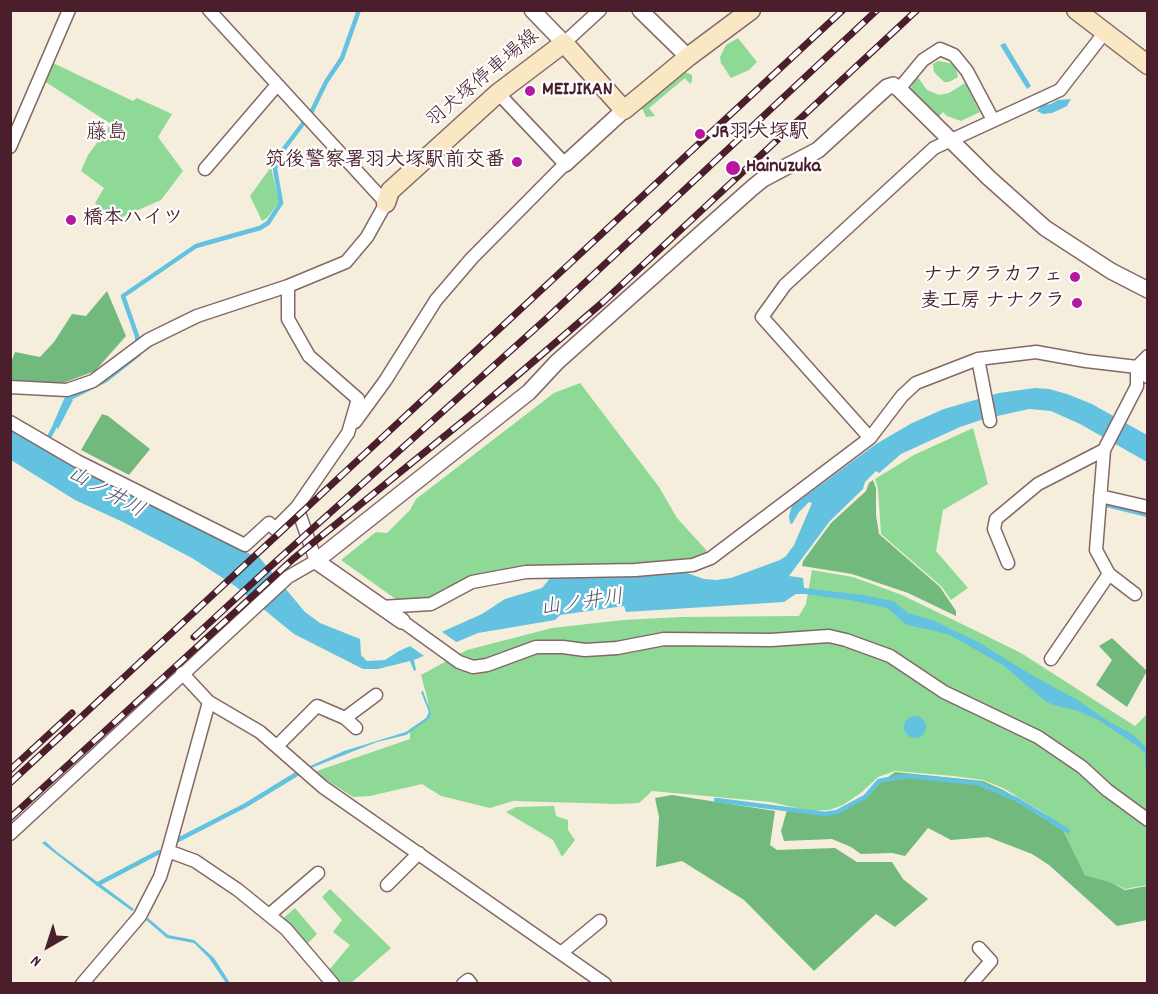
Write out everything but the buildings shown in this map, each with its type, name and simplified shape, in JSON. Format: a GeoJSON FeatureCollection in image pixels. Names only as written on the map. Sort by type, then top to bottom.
{"type":"FeatureCollection","features":[{"type":"Feature","properties":{"kind":"main road"},"geometry":{"type":"LineString","coordinates":[[624,110],[688,57],[752,10]]}},
{"type":"Feature","properties":{"kind":"main road"},"geometry":{"type":"LineString","coordinates":[[1076,10],[1148,65]]}},
{"type":"Feature","properties":{"kind":"main road","name":"羽犬塚停車場線"},"geometry":{"type":"LineString","coordinates":[[386,203],[390,191],[498,93],[564,43],[624,110]]}},
{"type":"Feature","properties":{"kind":"street"},"geometry":{"type":"LineString","coordinates":[[10,147],[69,10]]}},
{"type":"Feature","properties":{"kind":"street"},"geometry":{"type":"LineString","coordinates":[[10,387],[67,390],[93,381],[148,340],[197,316],[288,286],[346,262],[367,237],[386,203],[209,10]]}},
{"type":"Feature","properties":{"kind":"street"},"geometry":{"type":"LineString","coordinates":[[532,10],[564,43],[600,10]]}},
{"type":"Feature","properties":{"kind":"street"},"geometry":{"type":"LineString","coordinates":[[640,10],[688,57]]}},
{"type":"Feature","properties":{"kind":"street"},"geometry":{"type":"LineString","coordinates":[[870,438],[762,317],[784,285],[934,147],[1060,90],[1105,32]]}},
{"type":"Feature","properties":{"kind":"street"},"geometry":{"type":"LineString","coordinates":[[899,89],[923,60],[940,49],[954,55],[968,71],[993,120]]}},
{"type":"Feature","properties":{"kind":"street"},"geometry":{"type":"LineString","coordinates":[[205,169],[277,85]]}},
{"type":"Feature","properties":{"kind":"street"},"geometry":{"type":"LineString","coordinates":[[10,834],[288,577],[316,561],[529,392],[558,362],[752,188],[763,179],[818,150],[887,87],[893,85],[899,89],[1018,205],[1045,228],[1111,271],[1148,290]]}},
{"type":"Feature","properties":{"kind":"street"},"geometry":{"type":"LineString","coordinates":[[498,93],[565,164]]}},
{"type":"Feature","properties":{"kind":"street"},"geometry":{"type":"LineString","coordinates":[[10,422],[77,461],[245,545],[269,523],[275,529],[297,507],[385,381],[436,300],[472,258],[565,164],[624,110]]}},
{"type":"Feature","properties":{"kind":"street"},"geometry":{"type":"LineString","coordinates":[[288,286],[288,319],[309,356],[358,399],[348,433]]}},
{"type":"Feature","properties":{"kind":"street"},"geometry":{"type":"LineString","coordinates":[[381,607],[431,604],[472,582],[526,572],[635,570],[693,565],[711,558],[870,438],[902,396],[916,383],[978,359],[1036,352],[1137,367],[1148,377]]}},
{"type":"Feature","properties":{"kind":"street"},"geometry":{"type":"LineString","coordinates":[[1135,594],[1108,574],[1096,550],[1107,446],[1137,386],[1137,367],[1148,356]]}},
{"type":"Feature","properties":{"kind":"street"},"geometry":{"type":"LineString","coordinates":[[978,359],[990,421]]}},
{"type":"Feature","properties":{"kind":"street"},"geometry":{"type":"LineString","coordinates":[[1008,563],[994,529],[996,519],[1038,483],[1107,446]]}},
{"type":"Feature","properties":{"kind":"street"},"geometry":{"type":"LineString","coordinates":[[1100,496],[1148,507]]}},
{"type":"Feature","properties":{"kind":"street"},"geometry":{"type":"LineString","coordinates":[[297,507],[316,561],[459,662],[473,667],[487,665],[536,647],[563,646],[585,650],[617,648],[664,639],[771,640],[829,636],[890,656],[944,692],[1038,736],[1082,767],[1107,790],[1148,820]]}},
{"type":"Feature","properties":{"kind":"street"},"geometry":{"type":"LineString","coordinates":[[1052,659],[1108,574]]}},
{"type":"Feature","properties":{"kind":"street"},"geometry":{"type":"LineString","coordinates":[[182,674],[208,702],[260,732],[323,787],[605,984]]}},
{"type":"Feature","properties":{"kind":"street"},"geometry":{"type":"LineString","coordinates":[[345,718],[376,695]]}},
{"type":"Feature","properties":{"kind":"street"},"geometry":{"type":"LineString","coordinates":[[82,984],[140,915],[160,877],[208,702]]}},
{"type":"Feature","properties":{"kind":"street"},"geometry":{"type":"LineString","coordinates":[[277,746],[317,706],[345,718],[356,728]]}},
{"type":"Feature","properties":{"kind":"street"},"geometry":{"type":"LineString","coordinates":[[168,851],[195,861],[238,890],[286,929],[333,984]]}},
{"type":"Feature","properties":{"kind":"street"},"geometry":{"type":"LineString","coordinates":[[387,885],[419,853]]}},
{"type":"Feature","properties":{"kind":"street"},"geometry":{"type":"LineString","coordinates":[[269,915],[318,873]]}},
{"type":"Feature","properties":{"kind":"street"},"geometry":{"type":"LineString","coordinates":[[561,953],[600,921]]}},
{"type":"Feature","properties":{"kind":"street"},"geometry":{"type":"LineString","coordinates":[[971,984],[991,961],[979,948]]}},
{"type":"Feature","properties":{"kind":"street"},"geometry":{"type":"LineString","coordinates":[[463,984],[468,980],[471,984]]}},
{"type":"Feature","properties":{"kind":"green space"},"geometry":{"type":"Polygon","coordinates":[[[738,38],[757,62],[749,70],[731,78],[721,63],[720,57],[726,45],[738,38]]]}},
{"type":"Feature","properties":{"kind":"green space"},"geometry":{"type":"Polygon","coordinates":[[[938,61],[950,63],[956,68],[958,77],[944,82],[934,72],[933,64],[938,61]]]}},
{"type":"Feature","properties":{"kind":"green space"},"geometry":{"type":"Polygon","coordinates":[[[53,63],[133,101],[137,98],[172,114],[158,137],[183,171],[161,200],[113,221],[95,203],[104,188],[81,171],[88,155],[111,124],[44,81],[53,63]]]}},
{"type":"Feature","properties":{"kind":"green space"},"geometry":{"type":"Polygon","coordinates":[[[685,72],[692,75],[690,84],[685,78],[649,108],[655,116],[646,117],[642,108],[685,72]]]}},
{"type":"Feature","properties":{"kind":"green space"},"geometry":{"type":"Polygon","coordinates":[[[917,76],[927,90],[939,95],[949,93],[965,83],[980,112],[961,121],[943,112],[938,117],[914,95],[911,88],[917,76]]]}},
{"type":"Feature","properties":{"kind":"green space"},"geometry":{"type":"Polygon","coordinates":[[[271,167],[279,202],[268,217],[262,221],[250,196],[271,167]]]}},
{"type":"Feature","properties":{"kind":"green space"},"geometry":{"type":"Polygon","coordinates":[[[107,291],[126,336],[95,371],[63,383],[11,382],[10,365],[15,352],[40,357],[54,342],[72,314],[86,316],[107,291]]]}},
{"type":"Feature","properties":{"kind":"green space"},"geometry":{"type":"Polygon","coordinates":[[[580,383],[659,487],[677,518],[707,551],[699,559],[633,565],[520,568],[430,599],[397,600],[341,560],[376,532],[387,533],[410,510],[416,499],[554,393],[580,383]]]}},
{"type":"Feature","properties":{"kind":"green space"},"geometry":{"type":"Polygon","coordinates":[[[102,414],[108,416],[150,449],[129,475],[81,450],[102,414]]]}},
{"type":"Feature","properties":{"kind":"green space"},"geometry":{"type":"Polygon","coordinates":[[[973,428],[988,484],[943,510],[936,551],[968,588],[951,600],[942,587],[881,534],[878,489],[875,479],[914,455],[973,428]]]}},
{"type":"Feature","properties":{"kind":"green space"},"geometry":{"type":"Polygon","coordinates":[[[873,480],[876,488],[879,534],[940,587],[956,611],[956,616],[908,593],[852,574],[802,566],[803,561],[831,523],[866,491],[873,480]]]}},
{"type":"Feature","properties":{"kind":"green space"},"geometry":{"type":"Polygon","coordinates":[[[812,570],[853,577],[902,595],[1021,653],[1135,726],[1147,714],[1147,885],[1125,889],[1085,875],[1059,822],[1003,788],[983,780],[954,776],[895,771],[878,777],[843,805],[829,810],[809,811],[771,802],[652,791],[639,803],[513,801],[490,808],[441,796],[422,784],[370,796],[353,797],[314,772],[410,739],[410,729],[429,717],[428,701],[421,675],[467,650],[552,628],[623,620],[799,616],[806,604],[812,570]]]}},
{"type":"Feature","properties":{"kind":"green space"},"geometry":{"type":"Polygon","coordinates":[[[1112,638],[1147,671],[1127,707],[1096,685],[1112,660],[1099,646],[1112,638]]]}},
{"type":"Feature","properties":{"kind":"green space"},"geometry":{"type":"Polygon","coordinates":[[[895,772],[983,781],[1059,822],[1085,875],[1110,882],[1125,890],[1147,886],[1147,920],[1117,926],[1049,865],[1032,854],[988,837],[951,840],[928,828],[905,856],[892,853],[861,854],[832,839],[784,841],[781,831],[787,810],[826,815],[866,798],[880,783],[895,772]]]}},
{"type":"Feature","properties":{"kind":"green space"},"geometry":{"type":"Polygon","coordinates":[[[672,795],[775,811],[770,845],[777,850],[835,848],[857,862],[892,862],[903,879],[928,899],[895,927],[876,914],[814,971],[744,900],[682,861],[656,867],[659,817],[655,798],[672,795]]]}},
{"type":"Feature","properties":{"kind":"green space"},"geometry":{"type":"Polygon","coordinates":[[[554,806],[556,816],[568,820],[568,830],[575,840],[562,857],[553,840],[506,812],[516,807],[554,806]]]}},
{"type":"Feature","properties":{"kind":"green space"},"geometry":{"type":"Polygon","coordinates":[[[330,889],[391,948],[351,983],[339,983],[329,970],[350,945],[333,932],[342,920],[322,897],[330,889]]]}},
{"type":"Feature","properties":{"kind":"green space"},"geometry":{"type":"Polygon","coordinates":[[[295,908],[317,934],[307,944],[281,920],[295,908]]]}},
{"type":"Feature","properties":{"kind":"water"},"geometry":{"type":"Polygon","coordinates":[[[1005,43],[1031,86],[1027,89],[1000,45],[1005,43]]]}},
{"type":"Feature","properties":{"kind":"water"},"geometry":{"type":"Polygon","coordinates":[[[1071,99],[1067,106],[1052,113],[1043,114],[1037,111],[1042,105],[1071,99]]]}},
{"type":"Feature","properties":{"kind":"water","name":"山ノ井川"},"geometry":{"type":"Polygon","coordinates":[[[1035,388],[1067,394],[1092,404],[1147,435],[1147,462],[1080,424],[1051,411],[1029,409],[984,419],[960,427],[901,454],[879,473],[876,471],[865,482],[863,489],[830,521],[789,576],[803,578],[804,588],[893,601],[908,613],[932,620],[978,642],[1132,734],[1147,748],[1147,769],[1145,769],[1145,753],[1140,748],[1100,721],[1078,711],[1045,701],[1003,665],[948,634],[907,625],[887,608],[805,594],[796,594],[784,602],[626,612],[624,606],[560,615],[555,620],[478,633],[414,660],[416,670],[414,671],[410,661],[378,669],[363,669],[294,634],[235,586],[192,558],[75,500],[11,460],[10,427],[70,463],[259,557],[305,612],[320,623],[360,639],[361,655],[367,661],[385,660],[399,651],[482,614],[505,599],[542,588],[551,577],[627,577],[684,572],[704,579],[717,580],[731,578],[780,560],[794,545],[812,503],[809,502],[799,512],[792,524],[789,516],[792,506],[876,444],[912,423],[944,409],[999,393],[1035,388]]]}},
{"type":"Feature","properties":{"kind":"water"},"geometry":{"type":"Polygon","coordinates":[[[65,397],[73,400],[58,429],[53,424],[65,397]]]}},
{"type":"Feature","properties":{"kind":"water"},"geometry":{"type":"Polygon","coordinates":[[[423,691],[431,713],[430,718],[406,735],[377,742],[311,768],[310,766],[344,751],[406,732],[426,718],[429,712],[421,692],[423,691]]]}},
{"type":"Feature","properties":{"kind":"water"},"geometry":{"type":"Polygon","coordinates":[[[915,716],[923,719],[926,727],[923,735],[915,738],[907,735],[904,727],[907,719],[915,716]]]}},
{"type":"Feature","properties":{"kind":"water"},"geometry":{"type":"Polygon","coordinates":[[[45,841],[134,909],[132,911],[96,885],[42,843],[45,841]]]}},
{"type":"Feature","properties":{"kind":"water"},"geometry":{"type":"Polygon","coordinates":[[[148,918],[168,935],[194,940],[214,958],[230,983],[226,983],[209,958],[194,943],[167,938],[146,920],[148,918]]]}},
{"type":"Feature","properties":{"kind":"pier"},"geometry":{"type":"Polygon","coordinates":[[[438,629],[459,644],[427,658],[407,644],[438,629]]]}},
{"type":"Feature","properties":{"kind":"waterway"},"geometry":{"type":"LineString","coordinates":[[67,401],[106,380],[139,354],[137,336],[123,296],[196,246],[260,228],[268,223],[281,203],[275,169],[280,154],[311,113],[326,82],[342,58],[359,10]]}},
{"type":"Feature","properties":{"kind":"waterway"},"geometry":{"type":"LineString","coordinates":[[47,441],[57,422]]}},
{"type":"Feature","properties":{"kind":"waterway"},"geometry":{"type":"LineString","coordinates":[[1107,505],[1148,515]]}},
{"type":"Feature","properties":{"kind":"waterway"},"geometry":{"type":"LineString","coordinates":[[178,840],[246,805],[300,772]]}},
{"type":"Feature","properties":{"kind":"waterway"},"geometry":{"type":"LineString","coordinates":[[716,800],[825,814],[837,812],[865,797],[879,781],[907,776],[977,783],[1016,799],[1068,831]]}},
{"type":"Feature","properties":{"kind":"waterway"},"geometry":{"type":"LineString","coordinates":[[98,884],[159,852]]}},
{"type":"Feature","properties":{"kind":"railway"},"geometry":{"type":"LineString","coordinates":[[10,783],[843,10]]}},
{"type":"Feature","properties":{"kind":"railway"},"geometry":{"type":"LineString","coordinates":[[194,637],[547,318],[877,10]]}},
{"type":"Feature","properties":{"kind":"railway"},"geometry":{"type":"LineString","coordinates":[[10,818],[293,559],[478,409],[603,302],[917,10]]}},
{"type":"Feature","properties":{"kind":"railway"},"geometry":{"type":"LineString","coordinates":[[10,770],[72,713]]}},
{"type":"Feature","properties":{"kind":"place","name":"MEIJIKAN"},"geometry":{"type":"Point","coordinates":[530,91]}},
{"type":"Feature","properties":{"kind":"place","name":"JR羽犬塚駅"},"geometry":{"type":"Point","coordinates":[700,134]}},
{"type":"Feature","properties":{"kind":"place","name":"筑後警察署羽犬塚駅前交番"},"geometry":{"type":"Point","coordinates":[517,162]}},
{"type":"Feature","properties":{"kind":"place","name":"Hainuzuka"},"geometry":{"type":"Point","coordinates":[733,168]}},
{"type":"Feature","properties":{"kind":"place","name":"橋本ハイツ"},"geometry":{"type":"Point","coordinates":[71,220]}},
{"type":"Feature","properties":{"kind":"place","name":"ナナクラカフェ"},"geometry":{"type":"Point","coordinates":[1075,277]}},
{"type":"Feature","properties":{"kind":"place","name":"麦工房 ナナクラ"},"geometry":{"type":"Point","coordinates":[1077,303]}},
{"type":"Feature","properties":{"kind":"district","name":"藤島"},"geometry":{"type":"Point","coordinates":[107,135]}}]}
